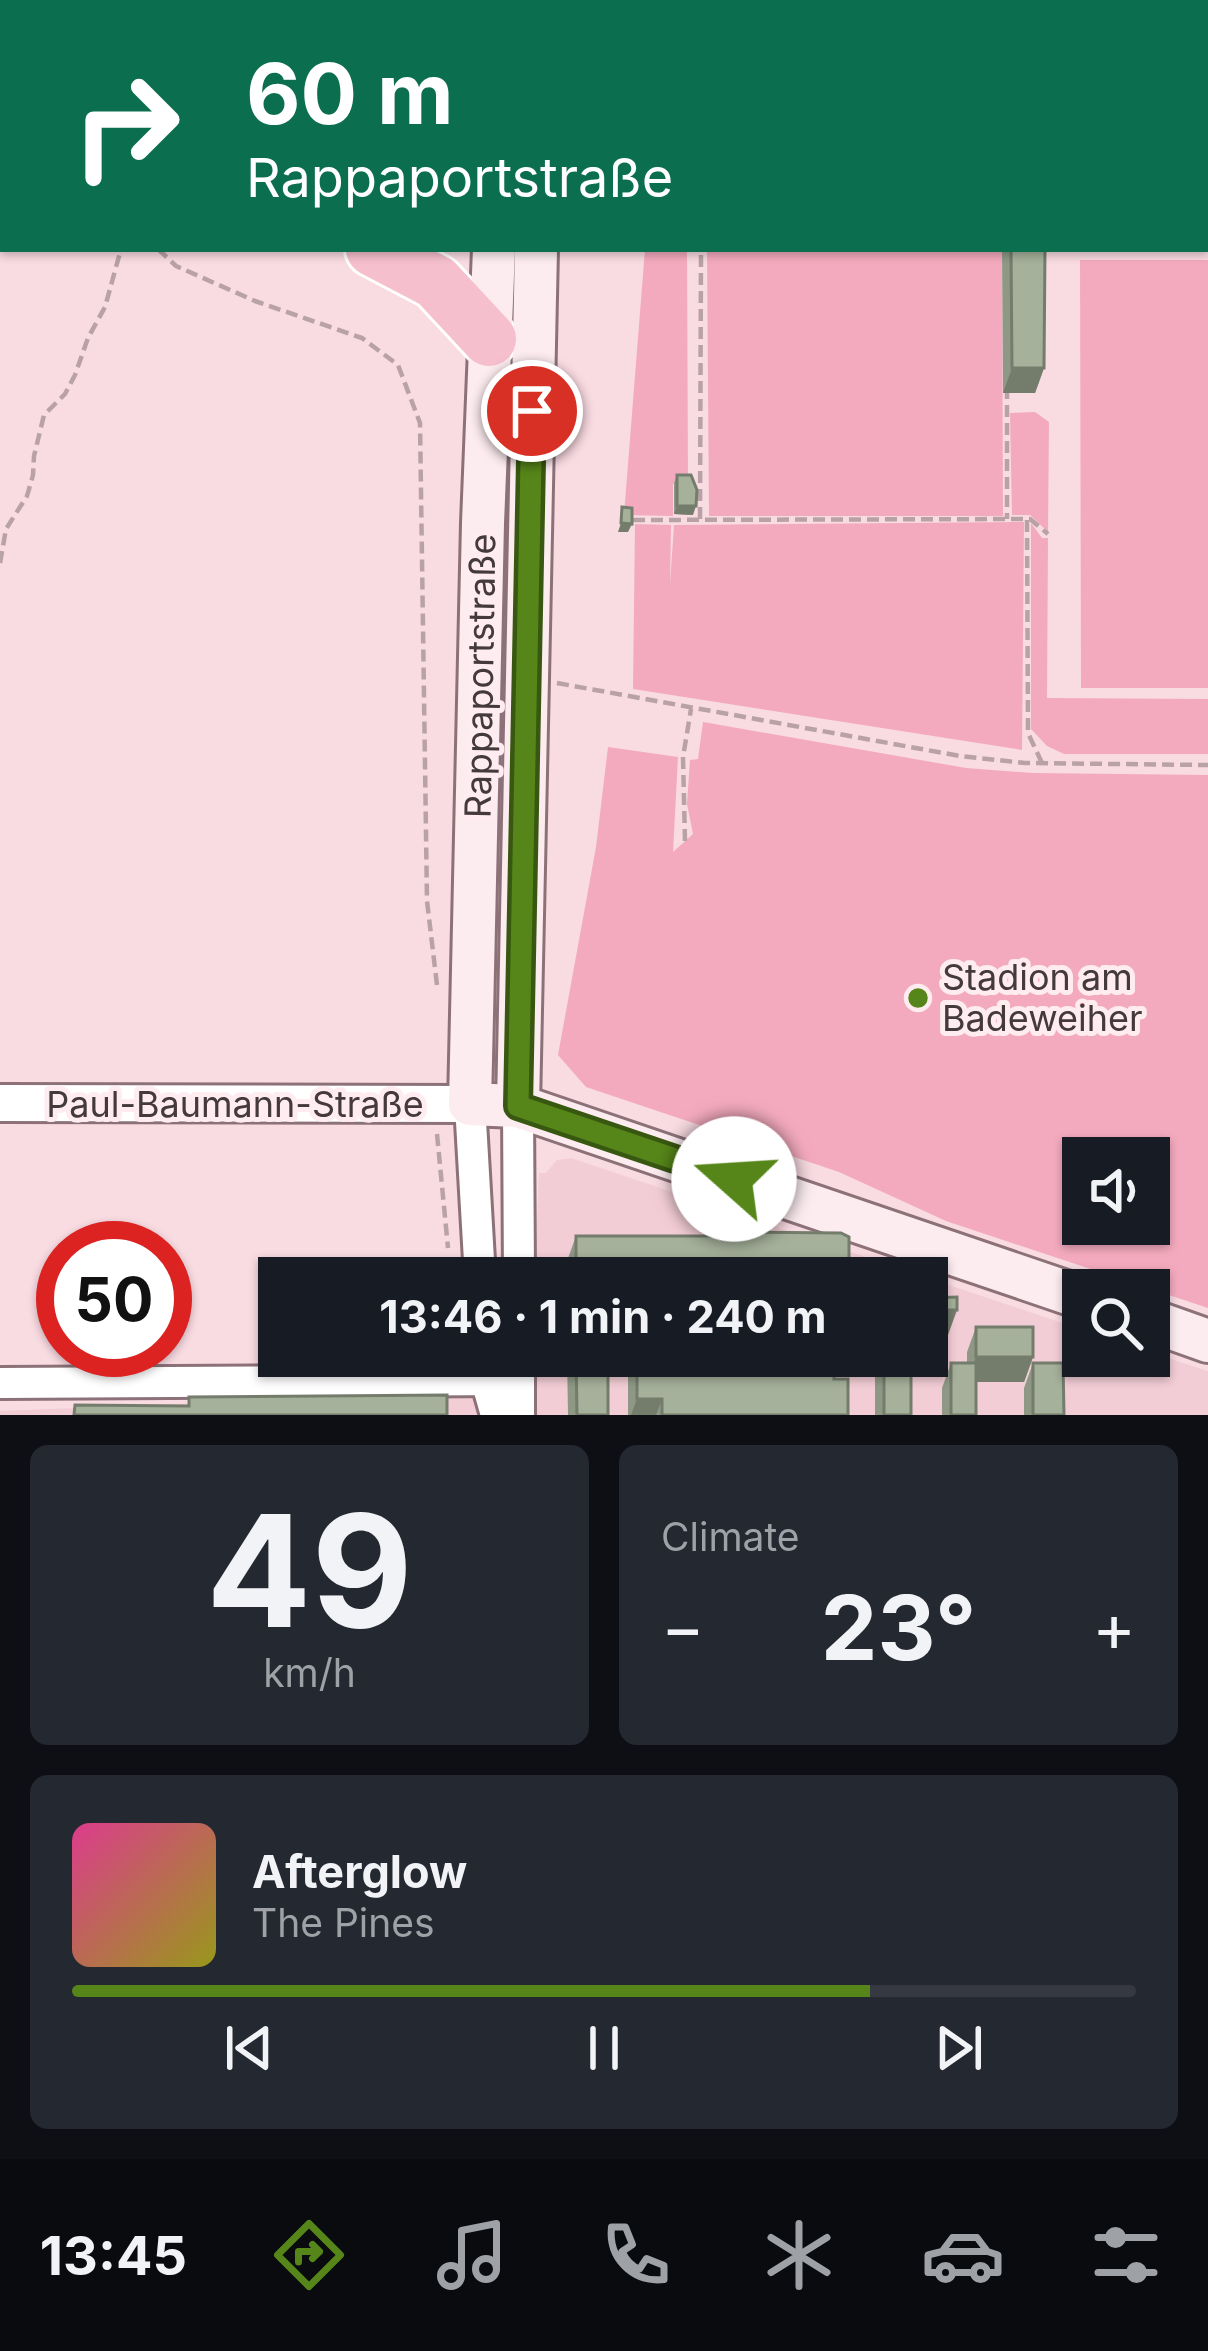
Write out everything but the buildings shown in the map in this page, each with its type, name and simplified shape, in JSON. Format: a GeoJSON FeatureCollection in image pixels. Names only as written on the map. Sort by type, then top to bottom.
{"type":"FeatureCollection","features":[{"type":"Feature","properties":{"kind":"highway"},"geometry":{"type":"LineString","coordinates":[[379,252],[436,283],[489,339]]}},
{"type":"Feature","properties":{"kind":"main road","name":"Rappaportstraße"},"geometry":{"type":"LineString","coordinates":[[453,1104],[494,252]]}},
{"type":"Feature","properties":{"kind":"main road","name":"Rappaportstraße"},"geometry":{"type":"LineString","coordinates":[[518,1106],[536,252]]}},
{"type":"Feature","properties":{"kind":"main road","name":"Paul-Baumann-Straße"},"geometry":{"type":"LineString","coordinates":[[453,1104],[518,1106],[1062,1291]]}},
{"type":"Feature","properties":{"kind":"main road"},"geometry":{"type":"LineString","coordinates":[[1170,1328],[1208,1341]]}},
{"type":"Feature","properties":{"kind":"street","name":"Paul-Baumann-Straße"},"geometry":{"type":"LineString","coordinates":[[0,1103],[453,1104],[477,1257]]}},
{"type":"Feature","properties":{"kind":"street"},"geometry":{"type":"LineString","coordinates":[[518,1106],[518,1257]]}},
{"type":"Feature","properties":{"kind":"street"},"geometry":{"type":"LineString","coordinates":[[0,1383],[258,1375]]}},
{"type":"Feature","properties":{"kind":"street"},"geometry":{"type":"LineString","coordinates":[[487,1377],[496,1415]]}},
{"type":"Feature","properties":{"kind":"street"},"geometry":{"type":"LineString","coordinates":[[519,1377],[519,1415]]}},
{"type":"Feature","properties":{"kind":"path"},"geometry":{"type":"LineString","coordinates":[[0,562],[6,529],[27,496],[33,476],[44,415],[65,394],[75,375],[105,308],[120,252]]}},
{"type":"Feature","properties":{"kind":"path"},"geometry":{"type":"LineString","coordinates":[[161,252],[176,266],[255,301],[362,338],[398,364],[420,423],[427,901],[437,984]]}},
{"type":"Feature","properties":{"kind":"path"},"geometry":{"type":"LineString","coordinates":[[700,252],[700,519]]}},
{"type":"Feature","properties":{"kind":"path"},"geometry":{"type":"LineString","coordinates":[[1006,381],[1007,519]]}},
{"type":"Feature","properties":{"kind":"path"},"geometry":{"type":"LineString","coordinates":[[633,520],[1028,519],[1048,535]]}},
{"type":"Feature","properties":{"kind":"path"},"geometry":{"type":"LineString","coordinates":[[1028,519],[1028,733],[1042,763]]}},
{"type":"Feature","properties":{"kind":"path"},"geometry":{"type":"LineString","coordinates":[[579,686],[960,756],[1032,763],[1208,765]]}},
{"type":"Feature","properties":{"kind":"path"},"geometry":{"type":"LineString","coordinates":[[685,841],[683,758],[691,709]]}},
{"type":"Feature","properties":{"kind":"path"},"geometry":{"type":"LineString","coordinates":[[1032,763],[1033,773]]}},
{"type":"Feature","properties":{"kind":"path"},"geometry":{"type":"LineString","coordinates":[[449,1255],[453,1104]]}},
{"type":"Feature","properties":{"kind":"shaded area"},"geometry":{"type":"Polygon","coordinates":[[[645,252],[687,252],[688,483],[673,484],[673,516],[624,515],[645,252]]]}},
{"type":"Feature","properties":{"kind":"shaded area"},"geometry":{"type":"Polygon","coordinates":[[[707,252],[1002,252],[1003,516],[709,516],[707,252]]]}},
{"type":"Feature","properties":{"kind":"shaded area"},"geometry":{"type":"Polygon","coordinates":[[[1080,260],[1208,260],[1208,688],[1081,688],[1080,260]]]}},
{"type":"Feature","properties":{"kind":"shaded area"},"geometry":{"type":"Polygon","coordinates":[[[1035,412],[1049,422],[1048,532],[1030,515],[1012,515],[1010,413],[1035,412]]]}},
{"type":"Feature","properties":{"kind":"shaded area"},"geometry":{"type":"Polygon","coordinates":[[[1024,522],[1022,750],[633,689],[635,524],[671,525],[670,584],[674,525],[1024,522]]]}},
{"type":"Feature","properties":{"kind":"shaded area"},"geometry":{"type":"Polygon","coordinates":[[[1031,523],[1042,538],[1048,538],[1047,698],[1208,699],[1208,754],[1064,754],[1047,746],[1031,729],[1031,523]]]}},
{"type":"Feature","properties":{"kind":"shaded area","name":"Stadion am Badeweiher"},"geometry":{"type":"Polygon","coordinates":[[[703,722],[966,768],[1208,775],[1208,1308],[1170,1295],[1170,1269],[1091,1269],[946,1221],[839,1172],[586,1087],[558,1055],[596,847],[608,747],[678,757],[673,852],[693,834],[687,804],[690,760],[698,759],[703,722]]]}},
{"type":"Feature","properties":{"kind":"shaded area"},"geometry":{"type":"Polygon","coordinates":[[[571,1158],[866,1257],[536,1257],[539,1173],[546,1173],[557,1160],[571,1158]]]}},
{"type":"Feature","properties":{"kind":"shaded area"},"geometry":{"type":"Polygon","coordinates":[[[948,1285],[1062,1323],[1062,1377],[1170,1377],[1170,1359],[1208,1371],[1208,1415],[0,1415],[0,1411],[530,1390],[531,1377],[948,1377],[948,1285]]]}},
{"type":"Feature","properties":{"kind":"place","name":"Stadion am Badeweiher"},"geometry":{"type":"Point","coordinates":[918,998]}},
{"type":"Feature","properties":{"kind":"route"},"geometry":{"type":"LineString","coordinates":[[532,411],[518,1106],[734,1179]]}}]}
